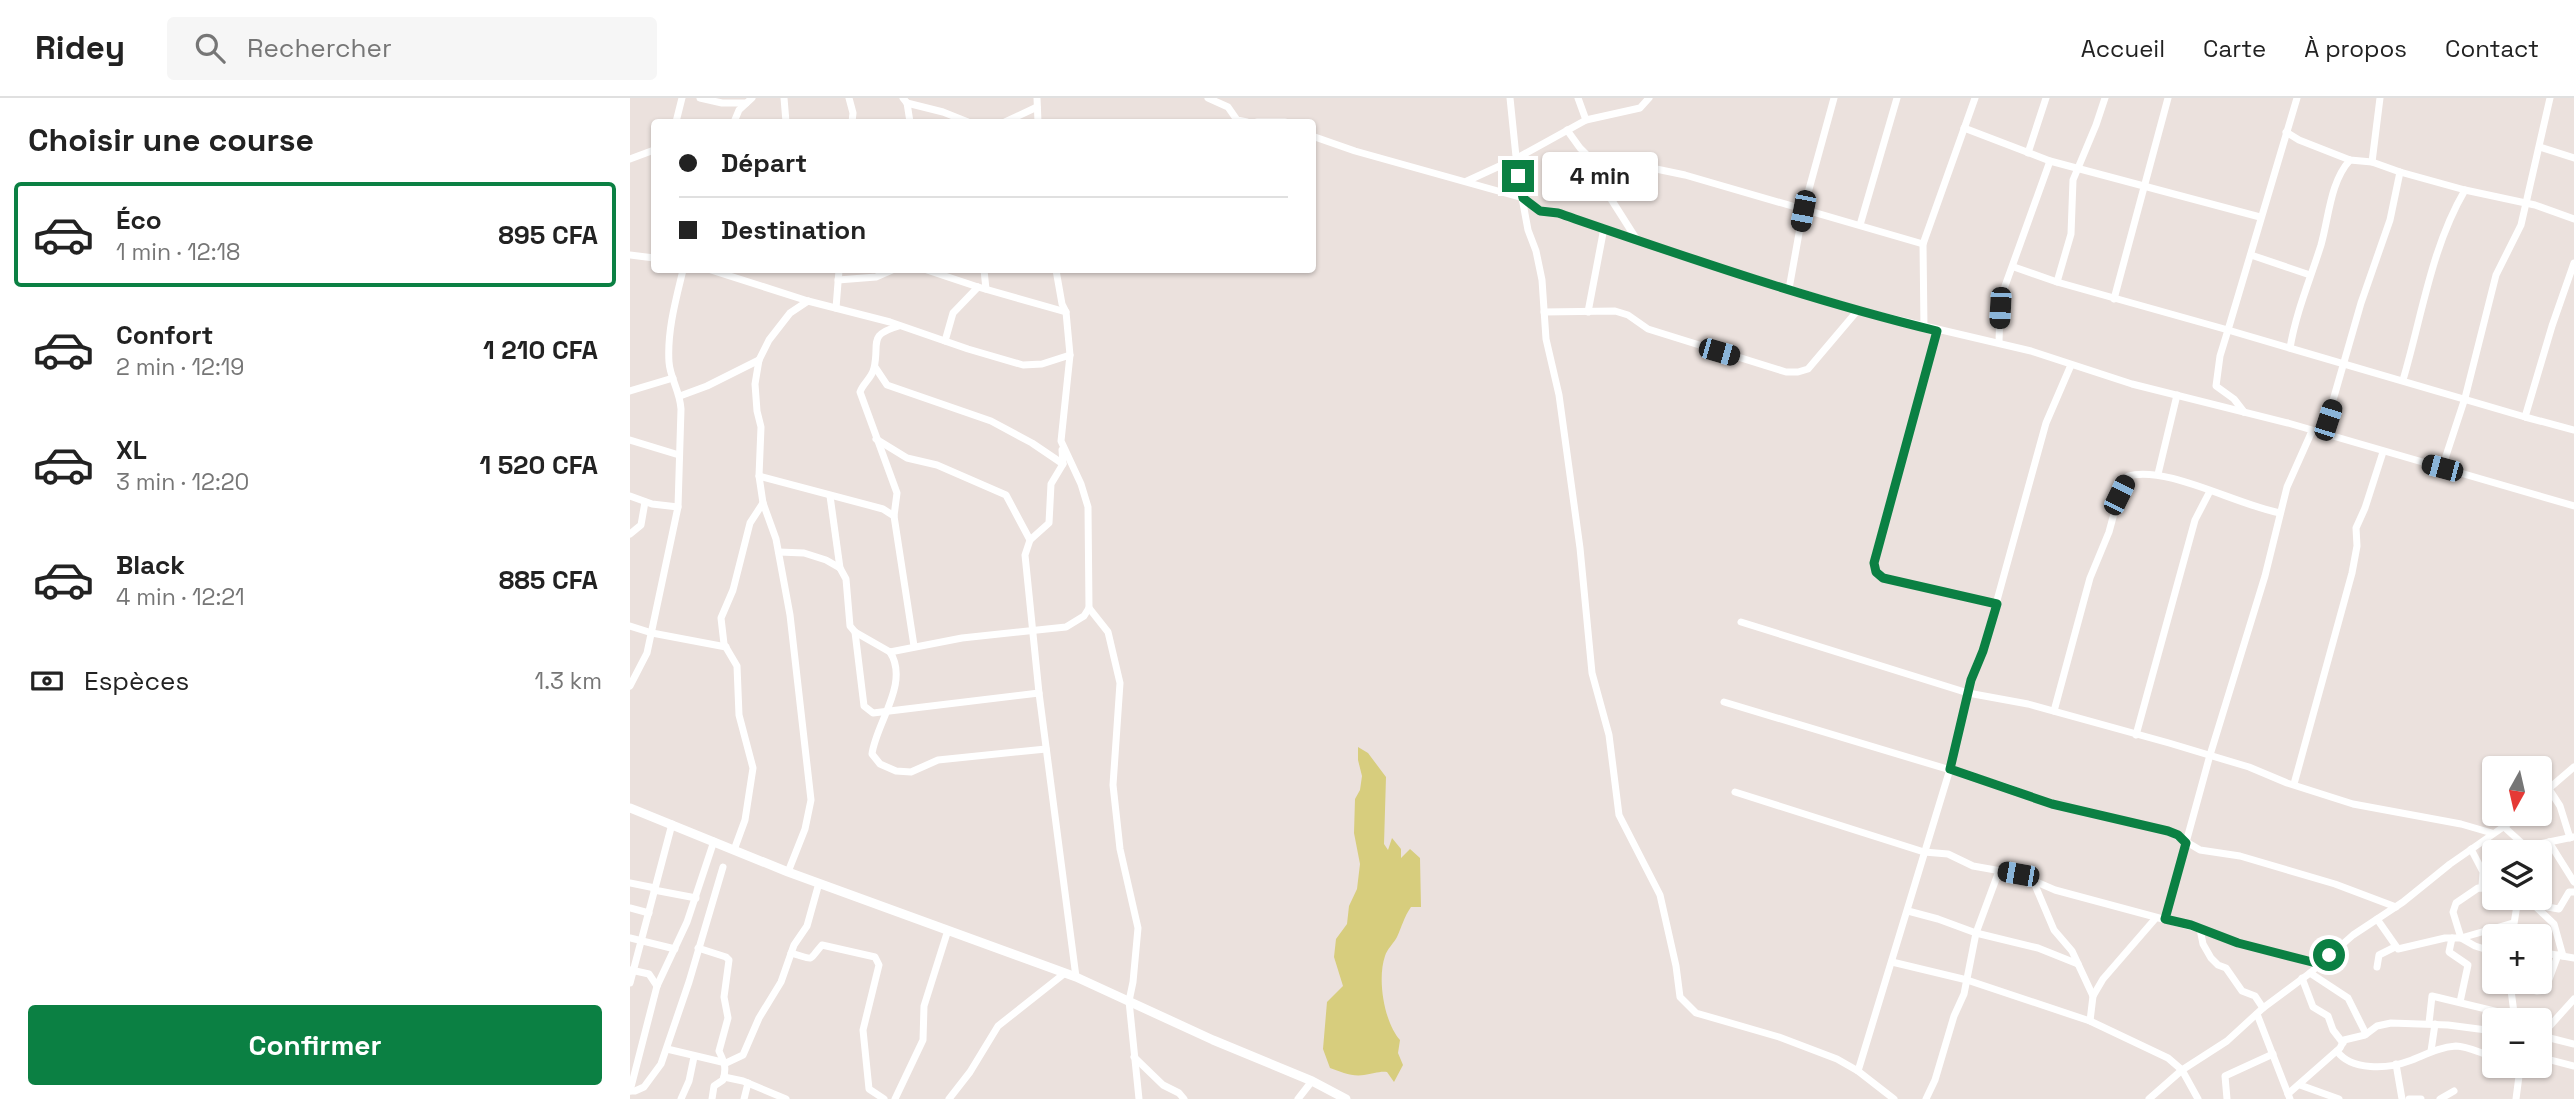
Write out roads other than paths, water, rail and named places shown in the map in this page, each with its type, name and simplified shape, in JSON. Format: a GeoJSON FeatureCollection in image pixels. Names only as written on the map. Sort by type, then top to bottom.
{"type":"FeatureCollection","features":[{"type":"Feature","properties":{"kind":"street"},"geometry":{"type":"LineString","coordinates":[[677,119],[682,98]]}},
{"type":"Feature","properties":{"kind":"street"},"geometry":{"type":"LineString","coordinates":[[700,98],[722,103],[749,100]]}},
{"type":"Feature","properties":{"kind":"street"},"geometry":{"type":"LineString","coordinates":[[784,98],[786,119]]}},
{"type":"Feature","properties":{"kind":"street"},"geometry":{"type":"LineString","coordinates":[[849,98],[852,119]]}},
{"type":"Feature","properties":{"kind":"street"},"geometry":{"type":"LineString","coordinates":[[1208,98],[1228,107],[1236,119]]}},
{"type":"Feature","properties":{"kind":"street"},"geometry":{"type":"LineString","coordinates":[[1510,98],[1528,230],[1542,280],[1546,339],[1567,444],[1592,673],[1609,735],[1619,815],[1660,895],[1680,997],[1696,1013],[1826,1054],[1858,1072],[1894,1099]]}},
{"type":"Feature","properties":{"kind":"street"},"geometry":{"type":"LineString","coordinates":[[1578,98],[1586,120]]}},
{"type":"Feature","properties":{"kind":"street"},"geometry":{"type":"LineString","coordinates":[[1467,181],[1517,158],[1586,120],[1640,108],[1649,98]]}},
{"type":"Feature","properties":{"kind":"street"},"geometry":{"type":"LineString","coordinates":[[1788,289],[1803,211],[1834,98]]}},
{"type":"Feature","properties":{"kind":"street"},"geometry":{"type":"LineString","coordinates":[[1860,225],[1897,98]]}},
{"type":"Feature","properties":{"kind":"street"},"geometry":{"type":"LineString","coordinates":[[1924,328],[1923,244],[1975,98]]}},
{"type":"Feature","properties":{"kind":"street"},"geometry":{"type":"LineString","coordinates":[[2028,153],[2046,98]]}},
{"type":"Feature","properties":{"kind":"street"},"geometry":{"type":"LineString","coordinates":[[2057,282],[2071,234],[2073,180],[2105,98]]}},
{"type":"Feature","properties":{"kind":"street"},"geometry":{"type":"LineString","coordinates":[[2114,299],[2168,98]]}},
{"type":"Feature","properties":{"kind":"street"},"geometry":{"type":"LineString","coordinates":[[2244,411],[2234,399],[2216,386],[2220,356],[2297,98]]}},
{"type":"Feature","properties":{"kind":"street"},"geometry":{"type":"LineString","coordinates":[[2372,162],[2380,98]]}},
{"type":"Feature","properties":{"kind":"street"},"geometry":{"type":"LineString","coordinates":[[2442,468],[2465,398],[2496,275],[2516,236],[2527,204],[2550,98]]}},
{"type":"Feature","properties":{"kind":"street"},"geometry":{"type":"LineString","coordinates":[[735,119],[739,110],[749,100]]}},
{"type":"Feature","properties":{"kind":"street"},"geometry":{"type":"LineString","coordinates":[[905,100],[960,119]]}},
{"type":"Feature","properties":{"kind":"street"},"geometry":{"type":"LineString","coordinates":[[905,100],[909,119]]}},
{"type":"Feature","properties":{"kind":"street"},"geometry":{"type":"LineString","coordinates":[[1010,119],[1037,102]]}},
{"type":"Feature","properties":{"kind":"street"},"geometry":{"type":"LineString","coordinates":[[1964,128],[2050,161],[2260,217]]}},
{"type":"Feature","properties":{"kind":"street"},"geometry":{"type":"LineString","coordinates":[[1567,130],[1594,162],[1604,188],[1637,241]]}},
{"type":"Feature","properties":{"kind":"street"},"geometry":{"type":"LineString","coordinates":[[2286,132],[2299,140],[2350,160],[2372,162],[2465,190],[2535,205],[2574,219]]}},
{"type":"Feature","properties":{"kind":"street"},"geometry":{"type":"LineString","coordinates":[[1316,137],[1523,198],[1540,211],[1558,213],[1637,241],[1858,310],[1937,331],[1999,342],[2071,365],[2312,430],[2574,506]]}},
{"type":"Feature","properties":{"kind":"street"},"geometry":{"type":"LineString","coordinates":[[2540,147],[2574,158]]}},
{"type":"Feature","properties":{"kind":"street"},"geometry":{"type":"LineString","coordinates":[[630,159],[651,151]]}},
{"type":"Feature","properties":{"kind":"street"},"geometry":{"type":"LineString","coordinates":[[2290,348],[2294,324],[2321,244],[2326,216],[2341,170],[2350,160]]}},
{"type":"Feature","properties":{"kind":"street"},"geometry":{"type":"LineString","coordinates":[[1999,342],[2000,308],[2005,286],[2050,161]]}},
{"type":"Feature","properties":{"kind":"street"},"geometry":{"type":"LineString","coordinates":[[1594,162],[1637,165],[1685,175],[1923,244]]}},
{"type":"Feature","properties":{"kind":"street"},"geometry":{"type":"LineString","coordinates":[[2323,435],[2361,303],[2390,220],[2400,172]]}},
{"type":"Feature","properties":{"kind":"street"},"geometry":{"type":"LineString","coordinates":[[2403,380],[2431,273],[2450,217],[2465,190]]}},
{"type":"Feature","properties":{"kind":"street"},"geometry":{"type":"LineString","coordinates":[[1588,312],[1604,228]]}},
{"type":"Feature","properties":{"kind":"street"},"geometry":{"type":"LineString","coordinates":[[630,255],[651,258]]}},
{"type":"Feature","properties":{"kind":"street"},"geometry":{"type":"LineString","coordinates":[[2251,255],[2309,275]]}},
{"type":"Feature","properties":{"kind":"street"},"geometry":{"type":"LineString","coordinates":[[2525,417],[2574,263]]}},
{"type":"Feature","properties":{"kind":"street"},"geometry":{"type":"LineString","coordinates":[[2014,267],[2114,299],[2574,430]]}},
{"type":"Feature","properties":{"kind":"street"},"geometry":{"type":"LineString","coordinates":[[630,686],[641,667],[652,633],[678,507],[680,396],[669,362],[670,327],[682,273]]}},
{"type":"Feature","properties":{"kind":"street"},"geometry":{"type":"LineString","coordinates":[[720,273],[808,302],[836,307],[1023,365],[1042,364],[1070,355]]}},
{"type":"Feature","properties":{"kind":"street"},"geometry":{"type":"LineString","coordinates":[[836,307],[839,273]]}},
{"type":"Feature","properties":{"kind":"street"},"geometry":{"type":"LineString","coordinates":[[838,280],[876,277],[885,273]]}},
{"type":"Feature","properties":{"kind":"street"},"geometry":{"type":"LineString","coordinates":[[936,273],[1066,312]]}},
{"type":"Feature","properties":{"kind":"street"},"geometry":{"type":"LineString","coordinates":[[945,341],[953,313],[982,288],[984,273]]}},
{"type":"Feature","properties":{"kind":"street"},"geometry":{"type":"LineString","coordinates":[[1057,273],[1066,312],[1070,355],[1061,441],[1063,464],[1051,484],[1049,523],[1030,540],[1025,555],[1031,632],[1076,977]]}},
{"type":"Feature","properties":{"kind":"street"},"geometry":{"type":"LineString","coordinates":[[788,872],[805,829],[811,800],[796,658],[779,552],[763,503],[759,476],[761,427],[755,384],[759,360],[769,340],[790,313],[808,302]]}},
{"type":"Feature","properties":{"kind":"street"},"geometry":{"type":"LineString","coordinates":[[1544,313],[1615,311],[1628,315],[1648,329],[1696,346],[1786,372],[1798,372],[1808,369],[1858,310]]}},
{"type":"Feature","properties":{"kind":"street"},"geometry":{"type":"LineString","coordinates":[[900,326],[881,332],[878,336],[875,367],[860,393],[897,493],[894,516],[914,646]]}},
{"type":"Feature","properties":{"kind":"street"},"geometry":{"type":"LineString","coordinates":[[1937,331],[1874,563],[1876,572],[1883,578],[1997,604]]}},
{"type":"Feature","properties":{"kind":"street"},"geometry":{"type":"LineString","coordinates":[[680,396],[759,360]]}},
{"type":"Feature","properties":{"kind":"street"},"geometry":{"type":"LineString","coordinates":[[1858,1072],[1950,769],[1968,693],[1997,604],[2046,423],[2071,365]]}},
{"type":"Feature","properties":{"kind":"street"},"geometry":{"type":"LineString","coordinates":[[875,367],[887,385],[991,421],[1063,464]]}},
{"type":"Feature","properties":{"kind":"street"},"geometry":{"type":"LineString","coordinates":[[630,391],[673,378]]}},
{"type":"Feature","properties":{"kind":"street"},"geometry":{"type":"LineString","coordinates":[[2158,474],[2177,395]]}},
{"type":"Feature","properties":{"kind":"street"},"geometry":{"type":"LineString","coordinates":[[2165,919],[2210,755],[2265,576],[2287,487],[2312,430]]}},
{"type":"Feature","properties":{"kind":"street"},"geometry":{"type":"LineString","coordinates":[[876,439],[907,458],[937,465],[1006,495],[1030,540]]}},
{"type":"Feature","properties":{"kind":"street"},"geometry":{"type":"LineString","coordinates":[[630,440],[679,455]]}},
{"type":"Feature","properties":{"kind":"street"},"geometry":{"type":"LineString","coordinates":[[890,652],[962,638],[1066,627],[1084,616],[1089,608],[1088,507],[1081,484],[1061,441]]}},
{"type":"Feature","properties":{"kind":"street"},"geometry":{"type":"LineString","coordinates":[[2294,784],[2352,573],[2357,546],[2356,528],[2383,452]]}},
{"type":"Feature","properties":{"kind":"street"},"geometry":{"type":"LineString","coordinates":[[2054,711],[2090,578],[2128,476],[2141,472],[2158,474],[2252,507],[2280,513]]}},
{"type":"Feature","properties":{"kind":"street"},"geometry":{"type":"LineString","coordinates":[[759,476],[883,509],[894,516]]}},
{"type":"Feature","properties":{"kind":"street"},"geometry":{"type":"LineString","coordinates":[[2136,735],[2196,520],[2210,491]]}},
{"type":"Feature","properties":{"kind":"street"},"geometry":{"type":"LineString","coordinates":[[630,496],[645,502],[678,507]]}},
{"type":"Feature","properties":{"kind":"street"},"geometry":{"type":"LineString","coordinates":[[830,496],[840,568],[846,579],[849,626],[890,652],[896,672],[887,711],[874,741],[872,754],[880,764],[896,771],[911,772],[938,760],[1046,749]]}},
{"type":"Feature","properties":{"kind":"street"},"geometry":{"type":"LineString","coordinates":[[630,534],[640,525],[645,502]]}},
{"type":"Feature","properties":{"kind":"street"},"geometry":{"type":"LineString","coordinates":[[734,850],[746,820],[753,768],[738,715],[737,666],[722,638],[723,611],[733,590],[750,523],[763,503]]}},
{"type":"Feature","properties":{"kind":"street"},"geometry":{"type":"LineString","coordinates":[[779,552],[804,553],[840,568]]}},
{"type":"Feature","properties":{"kind":"street"},"geometry":{"type":"LineString","coordinates":[[1089,608],[1108,632],[1120,683],[1112,767],[1121,849],[1138,940],[1129,1001],[1139,1099]]}},
{"type":"Feature","properties":{"kind":"street"},"geometry":{"type":"LineString","coordinates":[[1741,622],[1968,693],[2028,704],[2210,755],[2353,804],[2461,824],[2492,833]]}},
{"type":"Feature","properties":{"kind":"street"},"geometry":{"type":"LineString","coordinates":[[630,626],[652,633],[726,647]]}},
{"type":"Feature","properties":{"kind":"street"},"geometry":{"type":"LineString","coordinates":[[855,632],[864,706],[873,713],[1039,693]]}},
{"type":"Feature","properties":{"kind":"street"},"geometry":{"type":"LineString","coordinates":[[1724,702],[1950,769],[2052,804],[2168,831],[2200,850],[2240,856],[2335,884],[2396,907]]}},
{"type":"Feature","properties":{"kind":"street"},"geometry":{"type":"LineString","coordinates":[[2552,786],[2574,767]]}},
{"type":"Feature","properties":{"kind":"street"},"geometry":{"type":"LineString","coordinates":[[1735,792],[1924,852],[1948,854],[1973,866],[2032,878],[2055,890],[2114,904],[2155,919],[2165,919],[2238,943],[2320,964]]}},
{"type":"Feature","properties":{"kind":"street"},"geometry":{"type":"LineString","coordinates":[[2552,794],[2572,837],[2552,841]]}},
{"type":"Feature","properties":{"kind":"street"},"geometry":{"type":"LineString","coordinates":[[630,807],[788,872],[1076,977],[1346,1099]]}},
{"type":"Feature","properties":{"kind":"street"},"geometry":{"type":"LineString","coordinates":[[630,983],[672,824]]}},
{"type":"Feature","properties":{"kind":"street"},"geometry":{"type":"LineString","coordinates":[[2149,1099],[2182,1070],[2227,1041],[2353,935],[2396,907],[2492,833],[2503,826],[2516,840]]}},
{"type":"Feature","properties":{"kind":"street"},"geometry":{"type":"LineString","coordinates":[[714,841],[696,898],[657,986],[632,1069],[630,1091],[642,1088],[659,1069],[723,867]]}},
{"type":"Feature","properties":{"kind":"street"},"geometry":{"type":"LineString","coordinates":[[2552,847],[2574,882]]}},
{"type":"Feature","properties":{"kind":"street"},"geometry":{"type":"LineString","coordinates":[[2471,849],[2482,870]]}},
{"type":"Feature","properties":{"kind":"street"},"geometry":{"type":"LineString","coordinates":[[1926,1099],[1964,994],[1976,933],[1999,871]]}},
{"type":"Feature","properties":{"kind":"street"},"geometry":{"type":"LineString","coordinates":[[2032,878],[2053,930],[2072,951],[2093,996]]}},
{"type":"Feature","properties":{"kind":"street"},"geometry":{"type":"LineString","coordinates":[[630,883],[696,898]]}},
{"type":"Feature","properties":{"kind":"street"},"geometry":{"type":"LineString","coordinates":[[667,1049],[726,1063],[740,1059],[759,1018],[776,993],[791,953],[807,926],[818,883]]}},
{"type":"Feature","properties":{"kind":"street"},"geometry":{"type":"LineString","coordinates":[[2460,1002],[2468,965],[2449,953],[2456,938],[2454,906],[2459,900],[2482,887]]}},
{"type":"Feature","properties":{"kind":"street"},"geometry":{"type":"LineString","coordinates":[[2552,908],[2559,909],[2569,892],[2574,891]]}},
{"type":"Feature","properties":{"kind":"street"},"geometry":{"type":"LineString","coordinates":[[630,908],[649,913]]}},
{"type":"Feature","properties":{"kind":"street"},"geometry":{"type":"LineString","coordinates":[[2377,919],[2398,949],[2513,923],[2516,910]]}},
{"type":"Feature","properties":{"kind":"street"},"geometry":{"type":"LineString","coordinates":[[2539,910],[2554,924],[2560,955],[2552,974]]}},
{"type":"Feature","properties":{"kind":"street"},"geometry":{"type":"LineString","coordinates":[[1908,911],[1976,933],[2038,948],[2078,964]]}},
{"type":"Feature","properties":{"kind":"street"},"geometry":{"type":"LineString","coordinates":[[2090,1021],[2093,996],[2134,941],[2155,919]]}},
{"type":"Feature","properties":{"kind":"street"},"geometry":{"type":"LineString","coordinates":[[2200,929],[2203,944],[2211,958],[2226,968],[2242,991],[2257,998],[2289,1097]]}},
{"type":"Feature","properties":{"kind":"street"},"geometry":{"type":"LineString","coordinates":[[895,1099],[923,1040],[924,1006],[948,930]]}},
{"type":"Feature","properties":{"kind":"street"},"geometry":{"type":"LineString","coordinates":[[630,938],[675,949]]}},
{"type":"Feature","properties":{"kind":"street"},"geometry":{"type":"LineString","coordinates":[[2456,938],[2482,948]]}},
{"type":"Feature","properties":{"kind":"street"},"geometry":{"type":"LineString","coordinates":[[791,953],[811,958],[816,956],[822,945],[875,957],[878,961],[863,1030],[869,1089],[884,1099]]}},
{"type":"Feature","properties":{"kind":"street"},"geometry":{"type":"LineString","coordinates":[[2377,967],[2379,955],[2395,947]]}},
{"type":"Feature","properties":{"kind":"street"},"geometry":{"type":"LineString","coordinates":[[698,948],[729,960],[724,995],[728,1018],[719,1050],[726,1063],[724,1077],[714,1085],[712,1099]]}},
{"type":"Feature","properties":{"kind":"street"},"geometry":{"type":"LineString","coordinates":[[2552,954],[2574,958]]}},
{"type":"Feature","properties":{"kind":"street"},"geometry":{"type":"LineString","coordinates":[[1892,962],[1967,980],[2090,1021],[2168,1058],[2182,1070],[2199,1099]]}},
{"type":"Feature","properties":{"kind":"street"},"geometry":{"type":"LineString","coordinates":[[632,970],[649,974],[657,986]]}},
{"type":"Feature","properties":{"kind":"street"},"geometry":{"type":"LineString","coordinates":[[949,1099],[970,1072],[998,1027],[1065,973]]}},
{"type":"Feature","properties":{"kind":"street"},"geometry":{"type":"LineString","coordinates":[[2310,973],[2348,998],[2366,1034]]}},
{"type":"Feature","properties":{"kind":"street"},"geometry":{"type":"LineString","coordinates":[[2302,978],[2313,1007],[2328,1016],[2333,1030],[2343,1043]]}},
{"type":"Feature","properties":{"kind":"street"},"geometry":{"type":"LineString","coordinates":[[2431,1051],[2432,996],[2482,1008]]}},
{"type":"Feature","properties":{"kind":"street"},"geometry":{"type":"LineString","coordinates":[[2552,1024],[2574,999]]}},
{"type":"Feature","properties":{"kind":"street"},"geometry":{"type":"LineString","coordinates":[[2280,1099],[2289,1097],[2345,1040],[2366,1034],[2383,1024],[2432,1024],[2482,1030]]}},
{"type":"Feature","properties":{"kind":"street"},"geometry":{"type":"LineString","coordinates":[[2552,1039],[2574,1044]]}},
{"type":"Feature","properties":{"kind":"street"},"geometry":{"type":"LineString","coordinates":[[2337,1051],[2343,1059],[2355,1064],[2396,1064],[2431,1051],[2458,1046],[2482,1053]]}},
{"type":"Feature","properties":{"kind":"street"},"geometry":{"type":"LineString","coordinates":[[2227,1099],[2225,1076],[2273,1054]]}},
{"type":"Feature","properties":{"kind":"street"},"geometry":{"type":"LineString","coordinates":[[681,1099],[689,1081],[694,1057]]}},
{"type":"Feature","properties":{"kind":"street"},"geometry":{"type":"LineString","coordinates":[[1134,1057],[1163,1085],[1184,1099]]}},
{"type":"Feature","properties":{"kind":"street"},"geometry":{"type":"LineString","coordinates":[[2552,1060],[2574,1066]]}},
{"type":"Feature","properties":{"kind":"street"},"geometry":{"type":"LineString","coordinates":[[2396,1064],[2402,1099]]}},
{"type":"Feature","properties":{"kind":"street"},"geometry":{"type":"LineString","coordinates":[[724,1077],[748,1083],[786,1099]]}},
{"type":"Feature","properties":{"kind":"street"},"geometry":{"type":"LineString","coordinates":[[2516,1099],[2519,1078]]}},
{"type":"Feature","properties":{"kind":"street"},"geometry":{"type":"LineString","coordinates":[[1298,1099],[1312,1082]]}},
{"type":"Feature","properties":{"kind":"street"},"geometry":{"type":"LineString","coordinates":[[744,1099],[748,1083]]}},
{"type":"Feature","properties":{"kind":"street"},"geometry":{"type":"LineString","coordinates":[[2300,1085],[2339,1099]]}},
{"type":"Feature","properties":{"kind":"street"},"geometry":{"type":"LineString","coordinates":[[2440,1099],[2454,1091]]}},
{"type":"Feature","properties":{"kind":"street"},"geometry":{"type":"LineString","coordinates":[[2409,1099],[2421,1099]]}}]}
